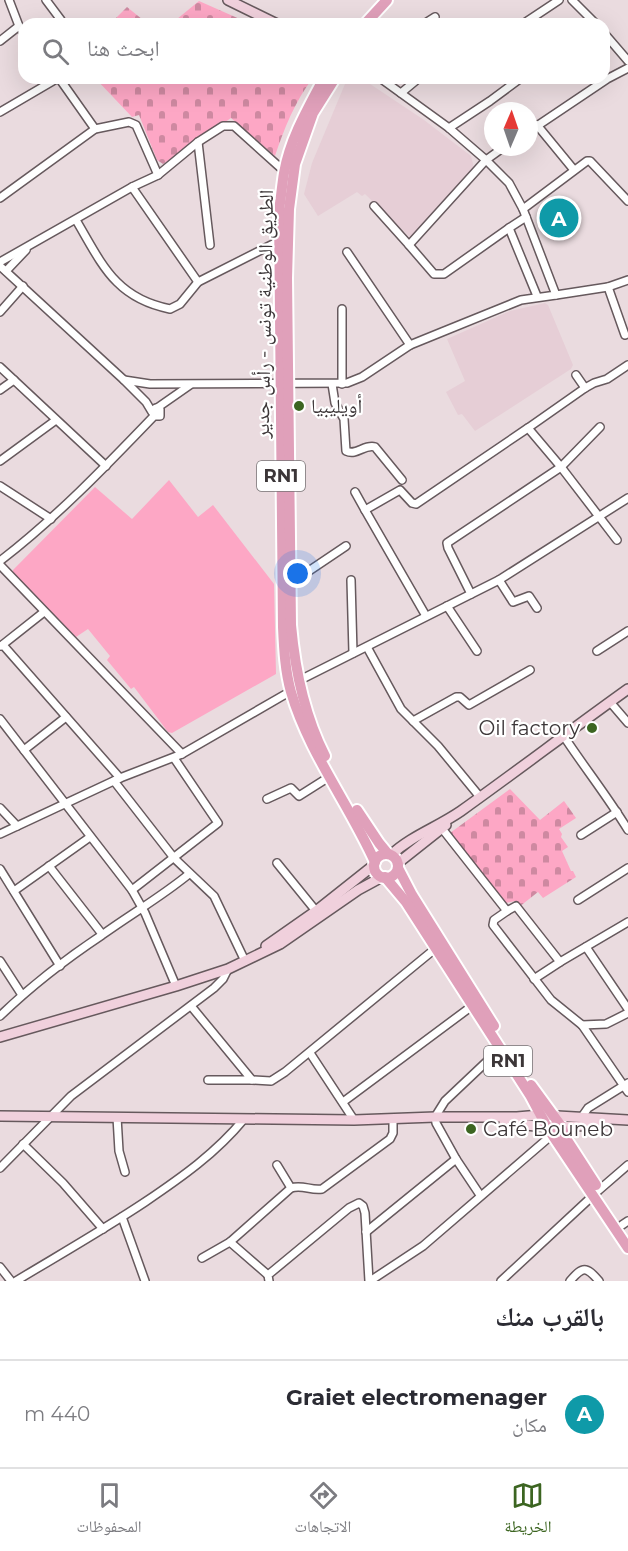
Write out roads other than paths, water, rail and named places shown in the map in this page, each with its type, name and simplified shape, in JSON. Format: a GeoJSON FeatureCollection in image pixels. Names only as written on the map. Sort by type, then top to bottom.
{"type":"FeatureCollection","features":[{"type":"Feature","properties":{"kind":"main road"},"geometry":{"type":"LineString","coordinates":[[228,0],[265,18]]}},
{"type":"Feature","properties":{"kind":"main road"},"geometry":{"type":"LineString","coordinates":[[370,18],[387,0]]}},
{"type":"Feature","properties":{"kind":"main road"},"geometry":{"type":"LineString","coordinates":[[379,18],[394,0]]}},
{"type":"Feature","properties":{"kind":"main road","name":"الطريق الوطنية تونس - رأس جدير"},"geometry":{"type":"LineString","coordinates":[[321,84],[305,113],[284,171],[279,210],[291,625],[298,681],[323,753],[366,825],[394,860],[412,895],[533,1089],[554,1116],[554,1129]]}},
{"type":"Feature","properties":{"kind":"main road","name":"الطريق الوطنية تونس - رأس جدير"},"geometry":{"type":"LineString","coordinates":[[331,84],[313,113],[295,164],[289,209],[284,383],[283,627],[291,691],[316,755],[357,824],[375,864]]}},
{"type":"Feature","properties":{"kind":"main road"},"geometry":{"type":"LineString","coordinates":[[394,860],[628,689]]}},
{"type":"Feature","properties":{"kind":"main road"},"geometry":{"type":"LineString","coordinates":[[238,964],[316,911],[375,864],[379,856],[394,860]]}},
{"type":"Feature","properties":{"kind":"main road"},"geometry":{"type":"LineString","coordinates":[[0,1037],[177,986],[238,964],[280,944],[358,890],[383,877],[395,874],[394,860]]}},
{"type":"Feature","properties":{"kind":"main road","name":"RN1"},"geometry":{"type":"LineString","coordinates":[[375,864],[377,873],[383,877]]}},
{"type":"Feature","properties":{"kind":"main road","name":"الطريق الوطنية تونس - رأس جدير"},"geometry":{"type":"LineString","coordinates":[[383,877],[406,902],[540,1115],[565,1137],[628,1248]]}},
{"type":"Feature","properties":{"kind":"main road"},"geometry":{"type":"LineString","coordinates":[[435,1120],[540,1115],[628,1120]]}},
{"type":"Feature","properties":{"kind":"main road"},"geometry":{"type":"LineString","coordinates":[[0,1116],[412,1119],[514,1123],[554,1129],[577,1125],[628,1126]]}},
{"type":"Feature","properties":{"kind":"main road","name":"الطريق الوطنية تونس - رأس جدير"},"geometry":{"type":"LineString","coordinates":[[596,1192],[625,1223],[628,1236]]}},
{"type":"Feature","properties":{"kind":"street"},"geometry":{"type":"LineString","coordinates":[[0,41],[18,26],[9,0]]}},
{"type":"Feature","properties":{"kind":"street"},"geometry":{"type":"LineString","coordinates":[[46,0],[60,18]]}},
{"type":"Feature","properties":{"kind":"street"},"geometry":{"type":"LineString","coordinates":[[532,18],[559,0]]}},
{"type":"Feature","properties":{"kind":"street"},"geometry":{"type":"LineString","coordinates":[[573,2],[582,0]]}},
{"type":"Feature","properties":{"kind":"street"},"geometry":{"type":"LineString","coordinates":[[573,2],[590,18]]}},
{"type":"Feature","properties":{"kind":"street"},"geometry":{"type":"LineString","coordinates":[[610,40],[628,61]]}},
{"type":"Feature","properties":{"kind":"street"},"geometry":{"type":"LineString","coordinates":[[610,77],[628,68]]}},
{"type":"Feature","properties":{"kind":"street"},"geometry":{"type":"LineString","coordinates":[[0,112],[48,84]]}},
{"type":"Feature","properties":{"kind":"street"},"geometry":{"type":"LineString","coordinates":[[62,84],[95,129]]}},
{"type":"Feature","properties":{"kind":"street"},"geometry":{"type":"LineString","coordinates":[[388,84],[449,128],[486,159],[509,183],[523,209],[556,295]]}},
{"type":"Feature","properties":{"kind":"street"},"geometry":{"type":"LineString","coordinates":[[401,93],[412,84]]}},
{"type":"Feature","properties":{"kind":"street"},"geometry":{"type":"LineString","coordinates":[[449,128],[513,84]]}},
{"type":"Feature","properties":{"kind":"street"},"geometry":{"type":"LineString","coordinates":[[538,124],[599,84]]}},
{"type":"Feature","properties":{"kind":"street"},"geometry":{"type":"LineString","coordinates":[[0,198],[95,129],[133,122],[158,175]]}},
{"type":"Feature","properties":{"kind":"street"},"geometry":{"type":"LineString","coordinates":[[2,266],[31,243],[158,175],[198,142],[223,126],[234,126],[284,171]]}},
{"type":"Feature","properties":{"kind":"street"},"geometry":{"type":"LineString","coordinates":[[538,132],[574,170]]}},
{"type":"Feature","properties":{"kind":"street"},"geometry":{"type":"LineString","coordinates":[[198,142],[210,245]]}},
{"type":"Feature","properties":{"kind":"street"},"geometry":{"type":"LineString","coordinates":[[409,245],[490,156]]}},
{"type":"Feature","properties":{"kind":"street"},"geometry":{"type":"LineString","coordinates":[[523,209],[574,170],[590,161],[628,201]]}},
{"type":"Feature","properties":{"kind":"street"},"geometry":{"type":"LineString","coordinates":[[132,187],[198,282]]}},
{"type":"Feature","properties":{"kind":"street"},"geometry":{"type":"LineString","coordinates":[[374,206],[428,268],[434,274],[439,275],[448,272],[526,217]]}},
{"type":"Feature","properties":{"kind":"street"},"geometry":{"type":"LineString","coordinates":[[76,220],[107,271],[124,290],[170,309],[180,304],[198,282],[279,241]]}},
{"type":"Feature","properties":{"kind":"street"},"geometry":{"type":"LineString","coordinates":[[509,228],[537,296]]}},
{"type":"Feature","properties":{"kind":"street"},"geometry":{"type":"LineString","coordinates":[[2,266],[31,243]]}},
{"type":"Feature","properties":{"kind":"street"},"geometry":{"type":"LineString","coordinates":[[347,252],[410,345]]}},
{"type":"Feature","properties":{"kind":"street"},"geometry":{"type":"LineString","coordinates":[[2,266],[156,411]]}},
{"type":"Feature","properties":{"kind":"street"},"geometry":{"type":"LineString","coordinates":[[124,380],[150,384],[190,385],[342,384],[362,377],[410,345],[507,305],[537,296],[608,287],[628,280]]}},
{"type":"Feature","properties":{"kind":"street"},"geometry":{"type":"LineString","coordinates":[[0,312],[23,286]]}},
{"type":"Feature","properties":{"kind":"street"},"geometry":{"type":"LineString","coordinates":[[608,287],[625,335]]}},
{"type":"Feature","properties":{"kind":"street"},"geometry":{"type":"LineString","coordinates":[[342,309],[342,384]]}},
{"type":"Feature","properties":{"kind":"street"},"geometry":{"type":"LineString","coordinates":[[365,510],[400,490],[412,503],[416,504],[594,382],[607,379],[628,365]]}},
{"type":"Feature","properties":{"kind":"street"},"geometry":{"type":"LineString","coordinates":[[0,367],[106,466]]}},
{"type":"Feature","properties":{"kind":"street"},"geometry":{"type":"LineString","coordinates":[[576,375],[585,388]]}},
{"type":"Feature","properties":{"kind":"street"},"geometry":{"type":"LineString","coordinates":[[0,390],[14,380]]}},
{"type":"Feature","properties":{"kind":"street"},"geometry":{"type":"LineString","coordinates":[[332,384],[335,403],[344,418],[346,451],[356,452],[368,446],[375,447],[402,480]]}},
{"type":"Feature","properties":{"kind":"street"},"geometry":{"type":"LineString","coordinates":[[132,890],[218,823],[178,756],[0,563],[34,535],[106,466],[156,411],[190,385]]}},
{"type":"Feature","properties":{"kind":"street"},"geometry":{"type":"LineString","coordinates":[[0,461],[56,420]]}},
{"type":"Feature","properties":{"kind":"street"},"geometry":{"type":"LineString","coordinates":[[471,594],[447,543],[561,467],[600,427]]}},
{"type":"Feature","properties":{"kind":"street"},"geometry":{"type":"LineString","coordinates":[[528,428],[561,467],[616,540]]}},
{"type":"Feature","properties":{"kind":"street"},"geometry":{"type":"LineString","coordinates":[[1,489],[51,519]]}},
{"type":"Feature","properties":{"kind":"street"},"geometry":{"type":"LineString","coordinates":[[355,492],[426,616]]}},
{"type":"Feature","properties":{"kind":"street"},"geometry":{"type":"LineString","coordinates":[[298,681],[499,580],[628,498]]}},
{"type":"Feature","properties":{"kind":"street"},"geometry":{"type":"LineString","coordinates":[[291,583],[346,546]]}},
{"type":"Feature","properties":{"kind":"street"},"geometry":{"type":"LineString","coordinates":[[351,580],[353,653]]}},
{"type":"Feature","properties":{"kind":"street"},"geometry":{"type":"LineString","coordinates":[[499,580],[513,602],[529,596],[537,608]]}},
{"type":"Feature","properties":{"kind":"street"},"geometry":{"type":"LineString","coordinates":[[447,606],[477,651]]}},
{"type":"Feature","properties":{"kind":"street"},"geometry":{"type":"LineString","coordinates":[[0,1168],[71,1096],[190,1006],[238,964],[214,896],[174,858],[117,779],[66,717],[1,646],[44,612]]}},
{"type":"Feature","properties":{"kind":"street"},"geometry":{"type":"LineString","coordinates":[[597,651],[628,631]]}},
{"type":"Feature","properties":{"kind":"street"},"geometry":{"type":"LineString","coordinates":[[367,647],[401,709],[438,746],[480,797]]}},
{"type":"Feature","properties":{"kind":"street"},"geometry":{"type":"LineString","coordinates":[[413,721],[456,698],[460,697],[469,705],[530,670]]}},
{"type":"Feature","properties":{"kind":"street"},"geometry":{"type":"LineString","coordinates":[[0,834],[117,779],[178,756],[291,691]]}},
{"type":"Feature","properties":{"kind":"street"},"geometry":{"type":"LineString","coordinates":[[610,702],[628,723]]}},
{"type":"Feature","properties":{"kind":"street"},"geometry":{"type":"LineString","coordinates":[[24,750],[66,717]]}},
{"type":"Feature","properties":{"kind":"street"},"geometry":{"type":"LineString","coordinates":[[0,719],[132,890],[177,986]]}},
{"type":"Feature","properties":{"kind":"street"},"geometry":{"type":"LineString","coordinates":[[563,735],[628,830]]}},
{"type":"Feature","properties":{"kind":"street"},"geometry":{"type":"LineString","coordinates":[[267,799],[291,788],[299,796],[329,777]]}},
{"type":"Feature","properties":{"kind":"street"},"geometry":{"type":"LineString","coordinates":[[0,808],[17,826]]}},
{"type":"Feature","properties":{"kind":"street"},"geometry":{"type":"LineString","coordinates":[[581,835],[617,812]]}},
{"type":"Feature","properties":{"kind":"street"},"geometry":{"type":"LineString","coordinates":[[440,827],[507,911]]}},
{"type":"Feature","properties":{"kind":"street"},"geometry":{"type":"LineString","coordinates":[[14,891],[90,837]]}},
{"type":"Feature","properties":{"kind":"street"},"geometry":{"type":"LineString","coordinates":[[277,863],[316,911]]}},
{"type":"Feature","properties":{"kind":"street"},"geometry":{"type":"LineString","coordinates":[[49,866],[102,934]]}},
{"type":"Feature","properties":{"kind":"street"},"geometry":{"type":"LineString","coordinates":[[0,868],[60,966]]}},
{"type":"Feature","properties":{"kind":"street"},"geometry":{"type":"LineString","coordinates":[[578,900],[628,868]]}},
{"type":"Feature","properties":{"kind":"street"},"geometry":{"type":"LineString","coordinates":[[0,1016],[22,995],[102,934],[165,894],[189,874]]}},
{"type":"Feature","properties":{"kind":"street"},"geometry":{"type":"LineString","coordinates":[[560,962],[516,906],[494,920],[493,925],[534,979],[558,1007],[582,1025],[627,1087],[588,1108],[581,1118]]}},
{"type":"Feature","properties":{"kind":"street"},"geometry":{"type":"LineString","coordinates":[[534,979],[628,922]]}},
{"type":"Feature","properties":{"kind":"street"},"geometry":{"type":"LineString","coordinates":[[582,1025],[606,1024],[628,1011],[586,947]]}},
{"type":"Feature","properties":{"kind":"street"},"geometry":{"type":"LineString","coordinates":[[208,1080],[265,1082],[274,1080],[310,1053],[436,948]]}},
{"type":"Feature","properties":{"kind":"street"},"geometry":{"type":"LineString","coordinates":[[0,961],[22,995]]}},
{"type":"Feature","properties":{"kind":"street"},"geometry":{"type":"LineString","coordinates":[[190,1006],[252,1080]]}},
{"type":"Feature","properties":{"kind":"street"},"geometry":{"type":"LineString","coordinates":[[343,1102],[472,1006]]}},
{"type":"Feature","properties":{"kind":"street"},"geometry":{"type":"LineString","coordinates":[[480,1195],[435,1120],[445,1101],[500,1049]]}},
{"type":"Feature","properties":{"kind":"street"},"geometry":{"type":"LineString","coordinates":[[310,1053],[354,1120]]}},
{"type":"Feature","properties":{"kind":"street"},"geometry":{"type":"LineString","coordinates":[[117,1118],[119,1151],[125,1172]]}},
{"type":"Feature","properties":{"kind":"street"},"geometry":{"type":"LineString","coordinates":[[15,1281],[103,1229],[185,1175],[220,1147],[244,1119]]}},
{"type":"Feature","properties":{"kind":"street"},"geometry":{"type":"LineString","coordinates":[[202,1258],[230,1242],[291,1188],[297,1186],[314,1190],[322,1189],[390,1139],[393,1133],[393,1120]]}},
{"type":"Feature","properties":{"kind":"street"},"geometry":{"type":"LineString","coordinates":[[230,1242],[268,1278],[357,1203],[363,1206],[369,1281],[423,1246],[554,1129]]}},
{"type":"Feature","properties":{"kind":"street"},"geometry":{"type":"LineString","coordinates":[[23,1144],[103,1229]]}},
{"type":"Feature","properties":{"kind":"street"},"geometry":{"type":"LineString","coordinates":[[366,1232],[456,1158]]}},
{"type":"Feature","properties":{"kind":"street"},"geometry":{"type":"LineString","coordinates":[[501,1281],[628,1165]]}},
{"type":"Feature","properties":{"kind":"street"},"geometry":{"type":"LineString","coordinates":[[277,1166],[291,1188]]}},
{"type":"Feature","properties":{"kind":"street"},"geometry":{"type":"LineString","coordinates":[[122,1217],[145,1281]]}},
{"type":"Feature","properties":{"kind":"street"},"geometry":{"type":"LineString","coordinates":[[0,1267],[11,1281]]}},
{"type":"Feature","properties":{"kind":"street"},"geometry":{"type":"LineString","coordinates":[[570,1281],[578,1272],[584,1270],[589,1271],[599,1281]]}},
{"type":"Feature","properties":{"kind":"place","name":"Graiet electromenager"},"geometry":{"type":"Point","coordinates":[559,218]}},
{"type":"Feature","properties":{"kind":"place","name":"أويليبيا"},"geometry":{"type":"Point","coordinates":[299,406]}},
{"type":"Feature","properties":{"kind":"place","name":"Oil factory"},"geometry":{"type":"Point","coordinates":[592,728]}},
{"type":"Feature","properties":{"kind":"place","name":"Café Bouneb"},"geometry":{"type":"Point","coordinates":[471,1129]}}]}
